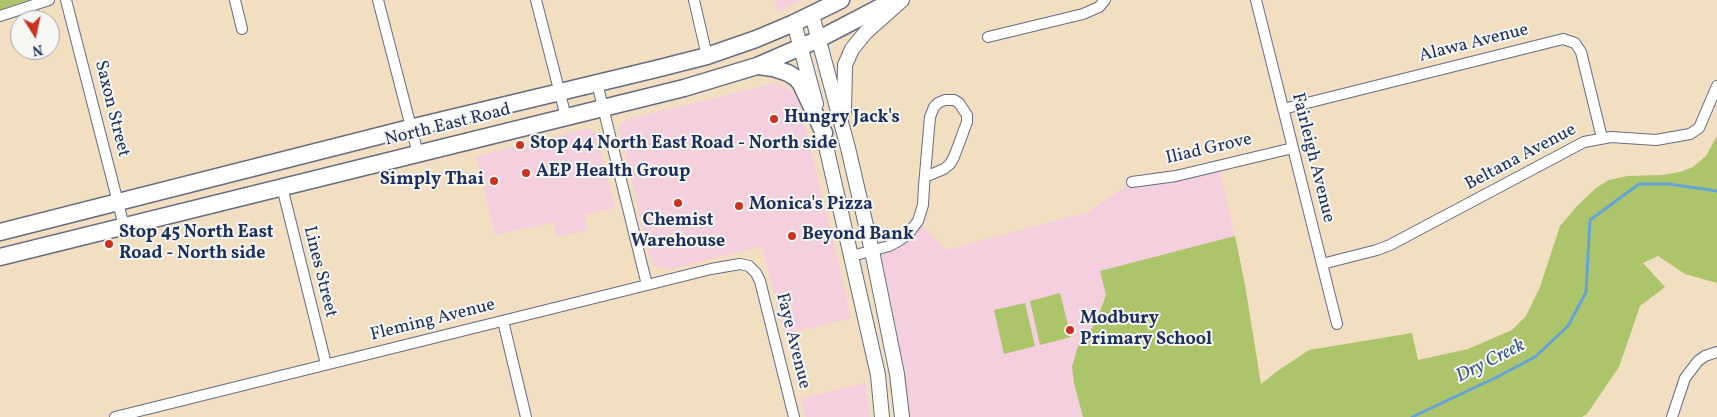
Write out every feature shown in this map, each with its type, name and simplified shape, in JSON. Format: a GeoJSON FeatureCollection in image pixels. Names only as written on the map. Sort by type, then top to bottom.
{"type":"FeatureCollection","features":[{"type":"Feature","properties":{"kind":"main road","name":"North East Road"},"geometry":{"type":"LineString","coordinates":[[0,232],[410,128],[706,56],[756,39],[842,0]]}},
{"type":"Feature","properties":{"kind":"main road","name":"North East Road"},"geometry":{"type":"LineString","coordinates":[[0,257],[684,88],[757,66],[801,48],[894,0]]}},
{"type":"Feature","properties":{"kind":"main road"},"geometry":{"type":"LineString","coordinates":[[844,135],[844,76],[848,57],[866,32],[902,0]]}},
{"type":"Feature","properties":{"kind":"main road"},"geometry":{"type":"LineString","coordinates":[[812,15],[872,251],[897,374],[902,417]]}},
{"type":"Feature","properties":{"kind":"main road"},"geometry":{"type":"LineString","coordinates":[[794,23],[824,133],[852,256],[878,375],[882,417]]}},
{"type":"Feature","properties":{"kind":"main road"},"geometry":{"type":"LineString","coordinates":[[757,66],[773,68],[796,78],[801,84],[824,133]]}},
{"type":"Feature","properties":{"kind":"street"},"geometry":{"type":"LineString","coordinates":[[0,16],[49,0]]}},
{"type":"Feature","properties":{"kind":"street","name":"Saxon Street"},"geometry":{"type":"LineString","coordinates":[[66,0],[124,226]]}},
{"type":"Feature","properties":{"kind":"street"},"geometry":{"type":"LineString","coordinates":[[235,0],[242,29]]}},
{"type":"Feature","properties":{"kind":"street"},"geometry":{"type":"LineString","coordinates":[[378,0],[418,154]]}},
{"type":"Feature","properties":{"kind":"street"},"geometry":{"type":"LineString","coordinates":[[536,0],[566,117]]}},
{"type":"Feature","properties":{"kind":"street"},"geometry":{"type":"LineString","coordinates":[[694,0],[706,56]]}},
{"type":"Feature","properties":{"kind":"street"},"geometry":{"type":"LineString","coordinates":[[988,37],[1083,14],[1099,7],[1104,0]]}},
{"type":"Feature","properties":{"kind":"street","name":"Fairleigh Avenue"},"geometry":{"type":"LineString","coordinates":[[1256,0],[1337,324]]}},
{"type":"Feature","properties":{"kind":"street","name":"Alawa Avenue"},"geometry":{"type":"LineString","coordinates":[[1283,108],[1563,39],[1575,42],[1582,52],[1602,138]]}},
{"type":"Feature","properties":{"kind":"street"},"geometry":{"type":"LineString","coordinates":[[597,83],[647,285]]}},
{"type":"Feature","properties":{"kind":"street","name":"Beltana Avenue"},"geometry":{"type":"LineString","coordinates":[[1322,264],[1390,245],[1584,142],[1602,138],[1656,140],[1690,134],[1699,128],[1717,86]]}},
{"type":"Feature","properties":{"kind":"street"},"geometry":{"type":"LineString","coordinates":[[852,256],[889,246],[900,240],[913,228],[923,205],[925,177],[930,117],[938,103],[945,100],[954,100],[959,103],[967,115],[967,122],[954,157],[944,169],[925,177]]}},
{"type":"Feature","properties":{"kind":"street","name":"Iliad Grove"},"geometry":{"type":"LineString","coordinates":[[1132,182],[1176,176],[1293,148]]}},
{"type":"Feature","properties":{"kind":"street","name":"Lines Street"},"geometry":{"type":"LineString","coordinates":[[282,187],[326,364]]}},
{"type":"Feature","properties":{"kind":"street","name":"Fleming Avenue"},"geometry":{"type":"LineString","coordinates":[[115,417],[711,269],[740,264],[749,266],[756,273]]}},
{"type":"Feature","properties":{"kind":"street","name":"Faye Avenue"},"geometry":{"type":"LineString","coordinates":[[756,273],[794,417]]}},
{"type":"Feature","properties":{"kind":"street"},"geometry":{"type":"LineString","coordinates":[[502,321],[526,417]]}},
{"type":"Feature","properties":{"kind":"street"},"geometry":{"type":"LineString","coordinates":[[1672,417],[1685,378],[1698,361],[1705,356],[1717,352]]}},
{"type":"Feature","properties":{"kind":"shaded area"},"geometry":{"type":"Polygon","coordinates":[[[775,0],[801,0],[778,12],[775,0]]]}},
{"type":"Feature","properties":{"kind":"shaded area"},"geometry":{"type":"Polygon","coordinates":[[[776,83],[795,94],[799,103],[851,318],[784,334],[762,246],[672,269],[662,269],[654,265],[650,258],[619,128],[628,119],[776,83]]]}},
{"type":"Feature","properties":{"kind":"shaded area"},"geometry":{"type":"Polygon","coordinates":[[[588,128],[596,133],[615,208],[584,215],[588,230],[557,237],[554,222],[495,235],[476,156],[588,128]]]}},
{"type":"Feature","properties":{"kind":"shaded area","name":"Modbury Primary School"},"geometry":{"type":"Polygon","coordinates":[[[1219,165],[1245,285],[1230,417],[901,417],[872,251],[889,246],[918,221],[946,250],[1088,212],[1132,182],[1219,165]]]}},
{"type":"Feature","properties":{"kind":"shaded area"},"geometry":{"type":"Polygon","coordinates":[[[866,383],[870,417],[805,417],[801,398],[866,383]]]}},
{"type":"Feature","properties":{"kind":"green space"},"geometry":{"type":"Polygon","coordinates":[[[0,0],[29,0],[0,10],[0,0]]]}},
{"type":"Feature","properties":{"kind":"green space"},"geometry":{"type":"Polygon","coordinates":[[[1717,136],[1717,283],[1685,274],[1658,256],[1643,263],[1665,287],[1640,306],[1619,367],[1587,414],[1582,417],[1083,417],[1072,367],[1078,346],[1096,323],[1106,295],[1100,271],[1235,236],[1261,384],[1309,350],[1412,333],[1418,360],[1468,349],[1512,330],[1526,316],[1540,287],[1560,226],[1596,188],[1609,180],[1627,176],[1662,175],[1680,172],[1693,167],[1706,156],[1717,136]]]}},
{"type":"Feature","properties":{"kind":"green space"},"geometry":{"type":"Polygon","coordinates":[[[1060,293],[1071,337],[1040,345],[1030,301],[1060,293]]]}},
{"type":"Feature","properties":{"kind":"green space"},"geometry":{"type":"Polygon","coordinates":[[[1025,303],[1035,346],[1004,354],[994,310],[1025,303]]]}},
{"type":"Feature","properties":{"kind":"waterway","name":"Dry Creek"},"geometry":{"type":"LineString","coordinates":[[1412,417],[1535,357],[1568,326],[1586,292],[1590,220],[1639,184],[1669,184],[1717,191]]}},
{"type":"Feature","properties":{"kind":"place","name":"Hungry Jack's"},"geometry":{"type":"Point","coordinates":[774,119]}},
{"type":"Feature","properties":{"kind":"place","name":"Stop 44 North East Road - North side"},"geometry":{"type":"Point","coordinates":[520,145]}},
{"type":"Feature","properties":{"kind":"place","name":"AEP Health Group"},"geometry":{"type":"Point","coordinates":[526,173]}},
{"type":"Feature","properties":{"kind":"place","name":"Simply Thai"},"geometry":{"type":"Point","coordinates":[494,181]}},
{"type":"Feature","properties":{"kind":"place","name":"Chemist Warehouse"},"geometry":{"type":"Point","coordinates":[678,203]}},
{"type":"Feature","properties":{"kind":"place","name":"Monica's Pizza"},"geometry":{"type":"Point","coordinates":[739,206]}},
{"type":"Feature","properties":{"kind":"place","name":"Beyond Bank"},"geometry":{"type":"Point","coordinates":[792,236]}},
{"type":"Feature","properties":{"kind":"place","name":"Stop 45 North East Road - North side"},"geometry":{"type":"Point","coordinates":[109,244]}},
{"type":"Feature","properties":{"kind":"place","name":"Modbury Primary School"},"geometry":{"type":"Point","coordinates":[1070,330]}}]}
